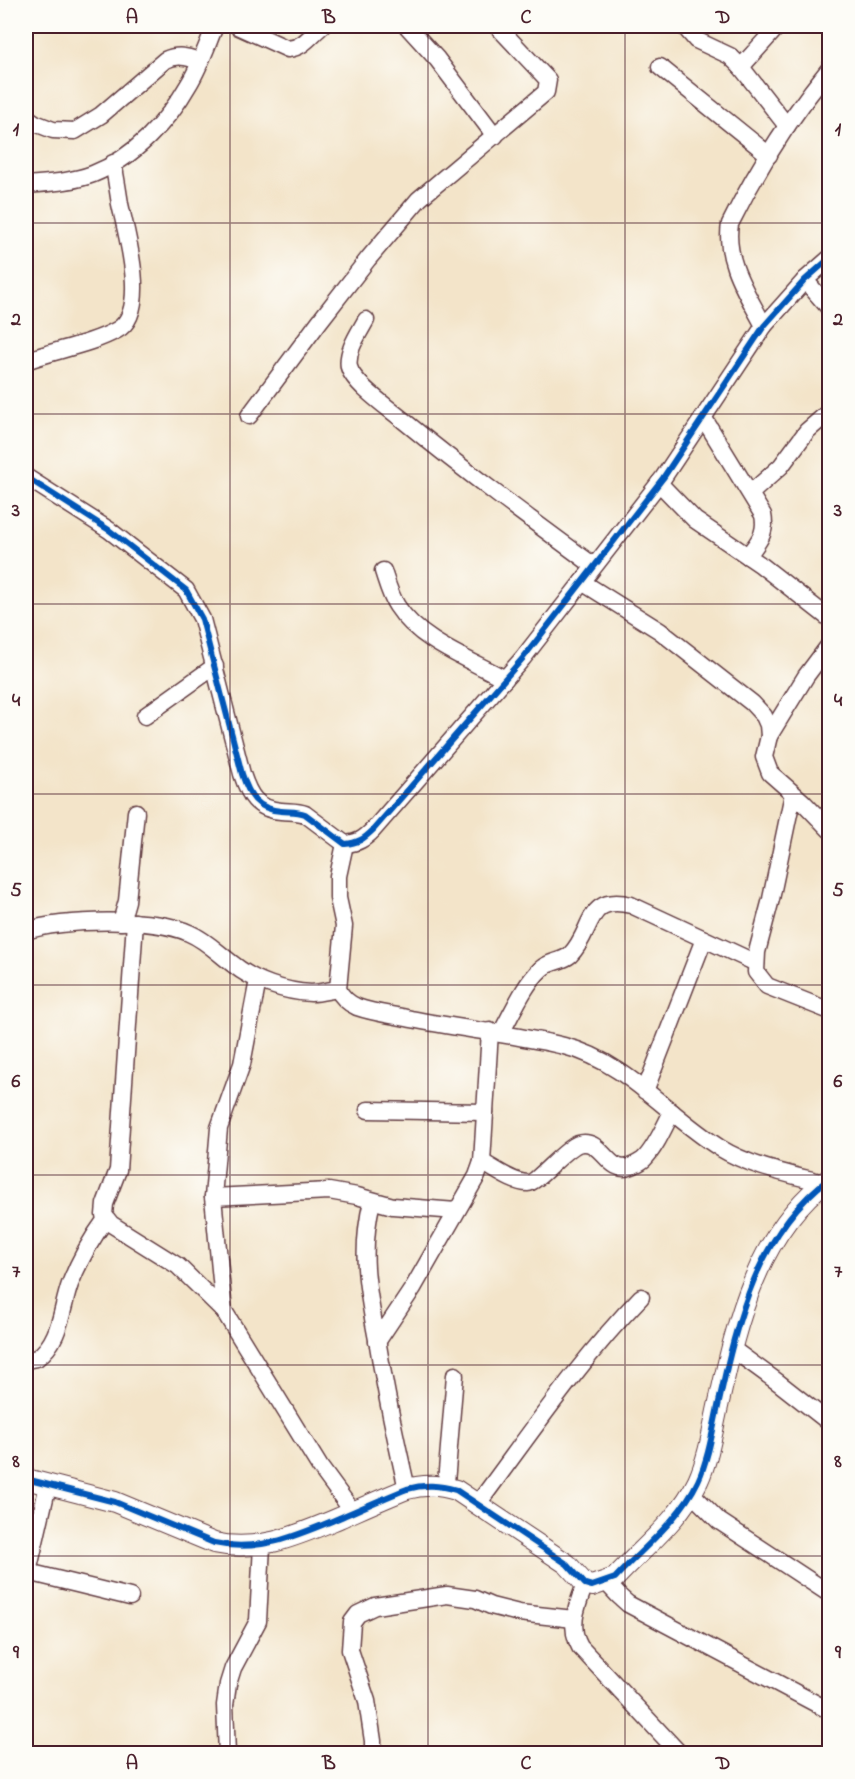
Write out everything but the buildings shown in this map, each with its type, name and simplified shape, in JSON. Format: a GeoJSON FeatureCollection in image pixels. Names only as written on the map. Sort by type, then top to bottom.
{"type":"FeatureCollection","features":[{"type":"Feature","properties":{"kind":"street"},"geometry":{"type":"LineString","coordinates":[[26,184],[65,181],[93,174],[113,164],[144,140],[169,115],[190,83],[215,26]]}},
{"type":"Feature","properties":{"kind":"street"},"geometry":{"type":"LineString","coordinates":[[237,26],[288,49],[295,49],[303,44],[322,26]]}},
{"type":"Feature","properties":{"kind":"street"},"geometry":{"type":"LineString","coordinates":[[407,26],[437,59],[488,126]]}},
{"type":"Feature","properties":{"kind":"street"},"geometry":{"type":"LineString","coordinates":[[249,416],[326,313],[418,199],[488,126],[546,92],[548,80],[497,26]]}},
{"type":"Feature","properties":{"kind":"street"},"geometry":{"type":"LineString","coordinates":[[684,26],[696,40],[730,56],[787,126]]}},
{"type":"Feature","properties":{"kind":"street"},"geometry":{"type":"LineString","coordinates":[[741,67],[778,26]]}},
{"type":"Feature","properties":{"kind":"street"},"geometry":{"type":"LineString","coordinates":[[26,117],[53,130],[75,131],[100,115],[165,60],[174,56],[183,56],[200,61]]}},
{"type":"Feature","properties":{"kind":"street"},"geometry":{"type":"LineString","coordinates":[[660,67],[769,154]]}},
{"type":"Feature","properties":{"kind":"street"},"geometry":{"type":"LineString","coordinates":[[764,326],[737,274],[732,257],[730,224],[738,206],[803,100],[830,68]]}},
{"type":"Feature","properties":{"kind":"street"},"geometry":{"type":"LineString","coordinates":[[26,361],[106,335],[119,329],[127,320],[133,300],[134,279],[132,257],[113,164]]}},
{"type":"Feature","properties":{"kind":"street"},"geometry":{"type":"LineString","coordinates":[[26,477],[114,534],[186,590],[202,620],[248,792],[257,803],[267,809],[297,811],[305,814],[345,844],[356,843],[366,838],[374,830],[505,679],[659,483],[764,326],[805,280],[830,258]]}},
{"type":"Feature","properties":{"kind":"street"},"geometry":{"type":"LineString","coordinates":[[805,280],[830,309]]}},
{"type":"Feature","properties":{"kind":"street"},"geometry":{"type":"LineString","coordinates":[[366,320],[348,360],[350,369],[357,380],[478,481],[594,566]]}},
{"type":"Feature","properties":{"kind":"street"},"geometry":{"type":"LineString","coordinates":[[751,493],[781,466],[807,431],[830,411]]}},
{"type":"Feature","properties":{"kind":"street"},"geometry":{"type":"LineString","coordinates":[[703,417],[763,515],[765,525],[763,534],[748,556]]}},
{"type":"Feature","properties":{"kind":"street"},"geometry":{"type":"LineString","coordinates":[[659,483],[695,520],[748,556],[830,619]]}},
{"type":"Feature","properties":{"kind":"street"},"geometry":{"type":"LineString","coordinates":[[383,571],[396,604],[417,629],[429,638],[505,679]]}},
{"type":"Feature","properties":{"kind":"street"},"geometry":{"type":"LineString","coordinates":[[582,582],[660,631],[752,702],[764,716],[769,736]]}},
{"type":"Feature","properties":{"kind":"street"},"geometry":{"type":"LineString","coordinates":[[829,829],[770,773],[766,766],[765,748],[769,736],[806,676],[830,644]]}},
{"type":"Feature","properties":{"kind":"street"},"geometry":{"type":"LineString","coordinates":[[145,716],[215,666]]}},
{"type":"Feature","properties":{"kind":"street"},"geometry":{"type":"LineString","coordinates":[[793,794],[756,963],[756,972],[767,986],[830,1011]]}},
{"type":"Feature","properties":{"kind":"street"},"geometry":{"type":"LineString","coordinates":[[26,1360],[37,1358],[50,1344],[64,1312],[71,1283],[93,1237],[106,1219],[105,1204],[118,1170],[127,901],[136,812]]}},
{"type":"Feature","properties":{"kind":"street"},"geometry":{"type":"LineString","coordinates":[[345,844],[338,876],[338,898],[344,926],[338,989],[342,998],[356,1006],[374,1011],[577,1049],[620,1072],[695,1132],[740,1159],[826,1180]]}},
{"type":"Feature","properties":{"kind":"street"},"geometry":{"type":"LineString","coordinates":[[377,1342],[413,1288],[477,1176],[482,1162],[485,1112],[495,1032],[533,978],[550,963],[569,956],[600,906],[617,902],[632,905],[756,963]]}},
{"type":"Feature","properties":{"kind":"street"},"geometry":{"type":"LineString","coordinates":[[26,931],[65,923],[128,922],[175,927],[191,934],[236,968],[258,980],[311,993],[338,989]]}},
{"type":"Feature","properties":{"kind":"street"},"geometry":{"type":"LineString","coordinates":[[645,1091],[704,939]]}},
{"type":"Feature","properties":{"kind":"street"},"geometry":{"type":"LineString","coordinates":[[224,1311],[213,1197],[221,1119],[242,1064],[258,980]]}},
{"type":"Feature","properties":{"kind":"street"},"geometry":{"type":"LineString","coordinates":[[368,1110],[485,1112]]}},
{"type":"Feature","properties":{"kind":"street"},"geometry":{"type":"LineString","coordinates":[[482,1162],[520,1182],[528,1183],[536,1181],[543,1171],[578,1144],[586,1143],[595,1146],[617,1168],[624,1169],[643,1160],[672,1112]]}},
{"type":"Feature","properties":{"kind":"street"},"geometry":{"type":"LineString","coordinates":[[26,1479],[115,1502],[214,1543],[228,1546],[262,1545],[289,1539],[407,1489],[422,1485],[443,1486],[456,1491],[567,1564],[585,1584],[592,1586],[606,1582],[615,1578],[673,1518],[691,1493],[704,1465],[731,1348],[747,1296],[761,1262],[788,1219],[826,1180]]}},
{"type":"Feature","properties":{"kind":"street"},"geometry":{"type":"LineString","coordinates":[[213,1197],[329,1191],[393,1206],[456,1211]]}},
{"type":"Feature","properties":{"kind":"street"},"geometry":{"type":"LineString","coordinates":[[372,1201],[366,1227],[364,1254],[367,1286],[388,1410],[407,1489]]}},
{"type":"Feature","properties":{"kind":"street"},"geometry":{"type":"LineString","coordinates":[[106,1219],[178,1266],[224,1311],[320,1467],[354,1512]]}},
{"type":"Feature","properties":{"kind":"street"},"geometry":{"type":"LineString","coordinates":[[477,1505],[560,1391],[610,1329],[641,1297]]}},
{"type":"Feature","properties":{"kind":"street"},"geometry":{"type":"LineString","coordinates":[[731,1348],[830,1424]]}},
{"type":"Feature","properties":{"kind":"street"},"geometry":{"type":"LineString","coordinates":[[443,1486],[446,1482],[455,1375]]}},
{"type":"Feature","properties":{"kind":"street"},"geometry":{"type":"LineString","coordinates":[[48,1485],[27,1576],[130,1597]]}},
{"type":"Feature","properties":{"kind":"street"},"geometry":{"type":"LineString","coordinates":[[691,1493],[720,1521],[830,1594]]}},
{"type":"Feature","properties":{"kind":"street"},"geometry":{"type":"LineString","coordinates":[[227,1754],[225,1705],[228,1684],[233,1668],[258,1620],[262,1545]]}},
{"type":"Feature","properties":{"kind":"street"},"geometry":{"type":"LineString","coordinates":[[606,1582],[628,1604],[830,1711]]}},
{"type":"Feature","properties":{"kind":"street"},"geometry":{"type":"LineString","coordinates":[[585,1584],[574,1619],[574,1636],[580,1647],[680,1754]]}},
{"type":"Feature","properties":{"kind":"street"},"geometry":{"type":"LineString","coordinates":[[373,1754],[368,1709],[350,1650],[352,1622],[358,1614],[375,1606],[447,1595],[475,1599],[491,1606],[519,1613],[574,1619]]}},
{"type":"Feature","properties":{"kind":"cycle path"},"geometry":{"type":"LineString","coordinates":[[26,477],[109,530],[186,590],[202,619],[242,774],[255,800],[272,810],[305,814],[345,844],[354,843],[373,830],[523,658],[663,478],[764,326],[805,280],[830,258]]}},
{"type":"Feature","properties":{"kind":"cycle path"},"geometry":{"type":"LineString","coordinates":[[26,1479],[115,1502],[214,1543],[247,1546],[293,1536],[407,1489],[426,1486],[444,1487],[456,1490],[567,1564],[585,1584],[592,1586],[615,1578],[671,1520],[698,1481],[708,1452],[734,1340],[754,1279],[785,1224],[805,1199],[830,1178]]}}]}
